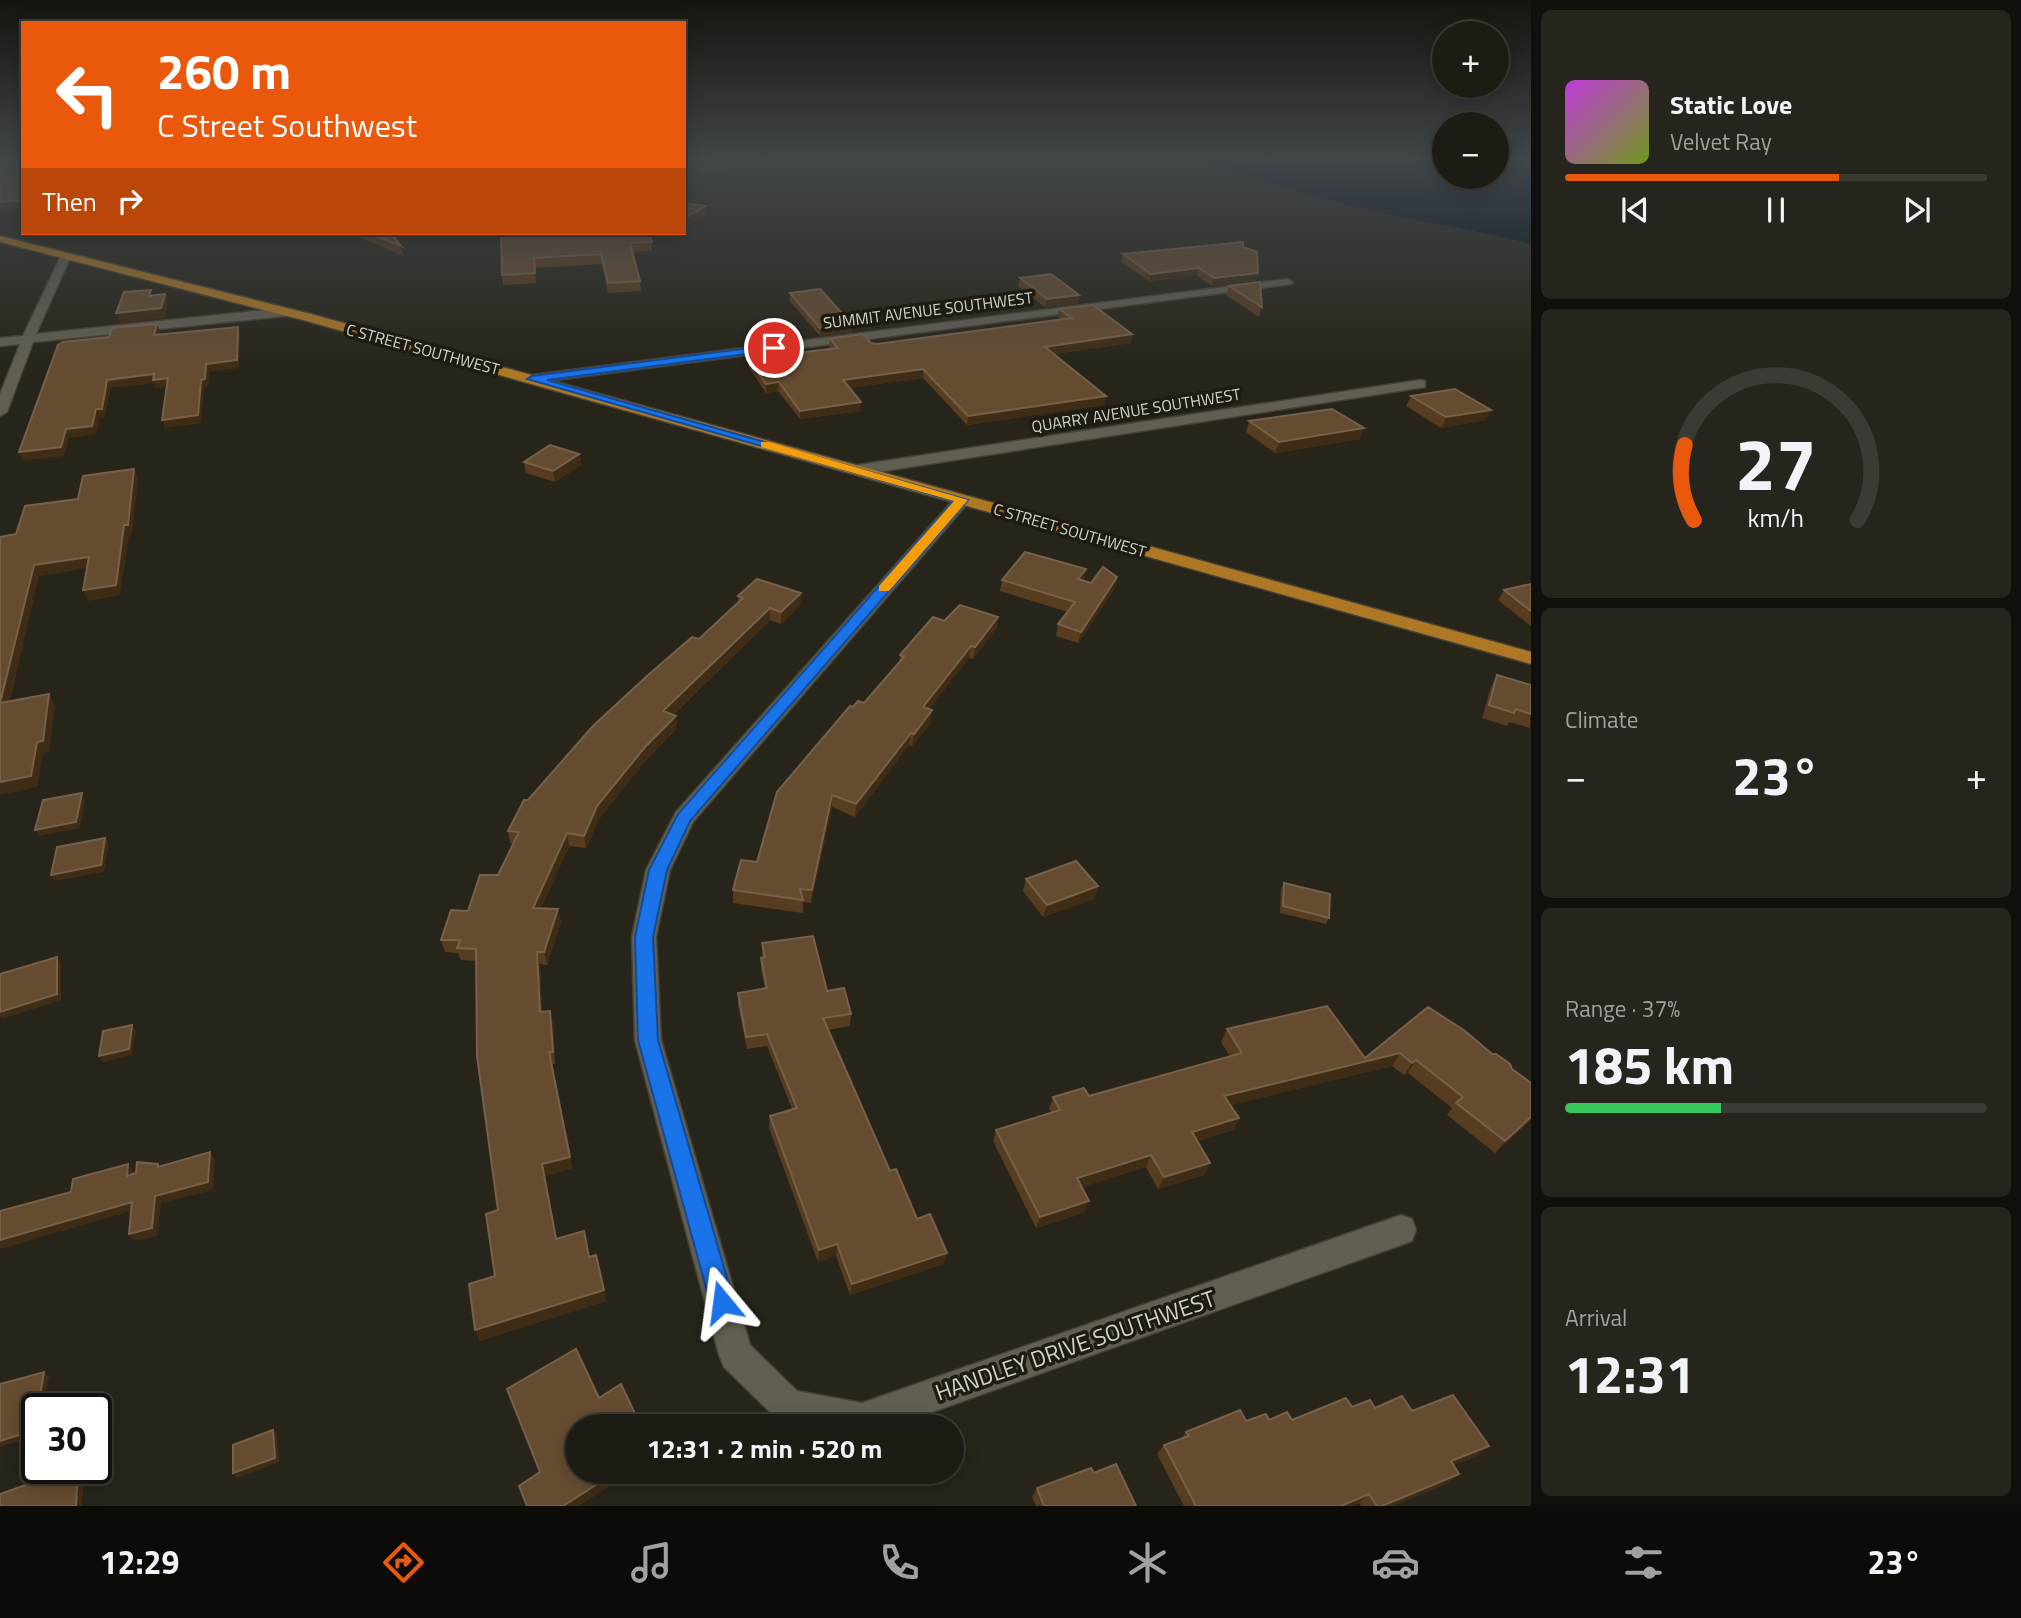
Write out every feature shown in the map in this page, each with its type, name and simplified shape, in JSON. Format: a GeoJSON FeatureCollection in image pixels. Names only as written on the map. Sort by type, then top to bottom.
{"type":"FeatureCollection","features":[{"type":"Feature","properties":{"kind":"main road","name":"C STREET SOUTHWEST"},"geometry":{"type":"LineString","coordinates":[[0,239],[532,379],[1531,658]]}},
{"type":"Feature","properties":{"kind":"street"},"geometry":{"type":"LineString","coordinates":[[0,412],[28,339],[66,256]]}},
{"type":"Feature","properties":{"kind":"street","name":"SUMMIT AVENUE SOUTHWEST"},"geometry":{"type":"LineString","coordinates":[[532,379],[1287,282]]}},
{"type":"Feature","properties":{"kind":"street"},"geometry":{"type":"LineString","coordinates":[[0,342],[285,312]]}},
{"type":"Feature","properties":{"kind":"street","name":"QUARRY AVENUE SOUTHWEST"},"geometry":{"type":"LineString","coordinates":[[858,470],[1420,384]]}},
{"type":"Feature","properties":{"kind":"street","name":"HANDLEY DRIVE SOUTHWEST"},"geometry":{"type":"LineString","coordinates":[[962,500],[692,808],[684,818],[658,870],[644,937],[648,1040],[736,1354],[788,1406],[862,1420],[1401,1230]]}},
{"type":"Feature","properties":{"kind":"water"},"geometry":{"type":"Polygon","coordinates":[[[1459,228],[1531,228],[1531,244],[1492,235],[1459,228]]]}},
{"type":"Feature","properties":{"kind":"building"},"geometry":{"type":"Polygon","coordinates":[[[375,235],[393,235],[401,246],[375,235]]]}},
{"type":"Feature","properties":{"kind":"building"},"geometry":{"type":"Polygon","coordinates":[[[501,235],[650,235],[652,242],[630,243],[640,281],[608,283],[601,254],[534,258],[535,273],[502,275],[501,235]]]}},
{"type":"Feature","properties":{"kind":"building"},"geometry":{"type":"Polygon","coordinates":[[[1243,242],[1243,247],[1257,252],[1258,273],[1214,278],[1199,268],[1151,274],[1123,254],[1243,242]]]}},
{"type":"Feature","properties":{"kind":"building"},"geometry":{"type":"Polygon","coordinates":[[[1051,274],[1079,295],[1047,299],[1020,278],[1051,274]]]}},
{"type":"Feature","properties":{"kind":"building"},"geometry":{"type":"Polygon","coordinates":[[[1260,282],[1262,307],[1229,286],[1260,282]]]}},
{"type":"Feature","properties":{"kind":"building"},"geometry":{"type":"Polygon","coordinates":[[[820,289],[852,324],[820,328],[790,293],[820,289]]]}},
{"type":"Feature","properties":{"kind":"building"},"geometry":{"type":"Polygon","coordinates":[[[151,290],[149,296],[165,294],[161,308],[116,313],[124,292],[151,290]]]}},
{"type":"Feature","properties":{"kind":"building"},"geometry":{"type":"Polygon","coordinates":[[[1093,305],[1132,334],[1045,347],[1106,396],[968,416],[923,369],[843,380],[861,402],[800,411],[779,382],[766,384],[748,359],[838,348],[830,339],[862,334],[871,343],[877,344],[1072,318],[1059,309],[1093,305]]]}},
{"type":"Feature","properties":{"kind":"building"},"geometry":{"type":"Polygon","coordinates":[[[157,324],[154,335],[238,327],[237,360],[206,364],[205,379],[201,380],[198,415],[162,420],[168,378],[153,380],[154,374],[107,380],[102,409],[96,409],[92,426],[66,429],[61,447],[19,452],[58,345],[63,342],[109,337],[112,328],[157,324]]]}},
{"type":"Feature","properties":{"kind":"building"},"geometry":{"type":"Polygon","coordinates":[[[1455,389],[1491,410],[1446,417],[1411,396],[1455,389]]]}},
{"type":"Feature","properties":{"kind":"building"},"geometry":{"type":"Polygon","coordinates":[[[1332,409],[1364,428],[1279,442],[1249,421],[1332,409]]]}},
{"type":"Feature","properties":{"kind":"building"},"geometry":{"type":"Polygon","coordinates":[[[550,445],[579,454],[553,471],[524,462],[550,445]]]}},
{"type":"Feature","properties":{"kind":"building"},"geometry":{"type":"Polygon","coordinates":[[[134,469],[128,525],[124,525],[116,585],[83,590],[89,557],[34,565],[0,703],[0,537],[16,534],[25,506],[78,499],[83,476],[134,469]]]}},
{"type":"Feature","properties":{"kind":"building"},"geometry":{"type":"Polygon","coordinates":[[[1025,552],[1086,569],[1078,579],[1091,583],[1103,567],[1117,577],[1081,632],[1058,624],[1075,602],[1002,580],[1025,552]]]}},
{"type":"Feature","properties":{"kind":"building"},"geometry":{"type":"Polygon","coordinates":[[[757,579],[801,593],[781,612],[770,608],[663,711],[676,716],[645,747],[597,806],[584,836],[567,833],[533,908],[558,909],[544,952],[537,952],[540,1012],[550,1011],[553,1052],[549,1052],[570,1157],[542,1164],[556,1239],[584,1231],[589,1257],[596,1255],[604,1290],[475,1330],[469,1284],[495,1276],[486,1214],[498,1210],[477,1056],[476,949],[457,948],[460,940],[441,940],[451,910],[468,911],[480,875],[498,875],[519,832],[508,831],[524,800],[528,800],[593,726],[692,637],[699,639],[743,598],[738,596],[757,579]]]}},
{"type":"Feature","properties":{"kind":"building"},"geometry":{"type":"Polygon","coordinates":[[[1531,584],[1531,611],[1504,590],[1531,584]]]}},
{"type":"Feature","properties":{"kind":"building"},"geometry":{"type":"Polygon","coordinates":[[[960,605],[998,617],[975,647],[971,646],[923,707],[932,710],[856,804],[832,795],[812,890],[800,889],[803,900],[733,890],[741,860],[757,862],[777,792],[850,706],[853,707],[858,701],[864,703],[904,657],[900,655],[933,617],[944,621],[960,605]]]}},
{"type":"Feature","properties":{"kind":"building"},"geometry":{"type":"Polygon","coordinates":[[[1497,675],[1531,685],[1531,714],[1516,709],[1514,713],[1489,705],[1497,675]]]}},
{"type":"Feature","properties":{"kind":"building"},"geometry":{"type":"Polygon","coordinates":[[[49,694],[43,741],[37,742],[31,776],[0,782],[0,703],[49,694]]]}},
{"type":"Feature","properties":{"kind":"building"},"geometry":{"type":"Polygon","coordinates":[[[82,793],[76,822],[35,830],[43,800],[82,793]]]}},
{"type":"Feature","properties":{"kind":"building"},"geometry":{"type":"Polygon","coordinates":[[[105,838],[101,865],[51,875],[57,847],[105,838]]]}},
{"type":"Feature","properties":{"kind":"building"},"geometry":{"type":"Polygon","coordinates":[[[1076,861],[1098,886],[1047,905],[1026,879],[1076,861]]]}},
{"type":"Feature","properties":{"kind":"building"},"geometry":{"type":"Polygon","coordinates":[[[1284,883],[1330,894],[1329,918],[1283,906],[1284,883]]]}},
{"type":"Feature","properties":{"kind":"building"},"geometry":{"type":"Polygon","coordinates":[[[813,936],[827,991],[844,988],[851,1014],[823,1018],[890,1171],[896,1169],[917,1219],[930,1214],[947,1253],[852,1284],[837,1244],[819,1250],[770,1116],[797,1108],[767,1034],[746,1037],[738,993],[767,988],[761,958],[765,957],[762,943],[813,936]]]}},
{"type":"Feature","properties":{"kind":"building"},"geometry":{"type":"Polygon","coordinates":[[[57,957],[57,994],[0,1012],[0,974],[57,957]]]}},
{"type":"Feature","properties":{"kind":"building"},"geometry":{"type":"Polygon","coordinates":[[[1327,1006],[1365,1058],[1428,1007],[1510,1064],[1512,1069],[1531,1083],[1531,1117],[1505,1141],[1456,1103],[1463,1097],[1416,1060],[1412,1063],[1400,1053],[1224,1096],[1239,1118],[1192,1132],[1210,1163],[1164,1177],[1151,1155],[1077,1178],[1089,1201],[1040,1217],[996,1130],[1060,1110],[1053,1097],[1084,1088],[1089,1096],[1242,1053],[1227,1029],[1327,1006]]]}},
{"type":"Feature","properties":{"kind":"building"},"geometry":{"type":"Polygon","coordinates":[[[132,1025],[129,1049],[99,1056],[103,1031],[132,1025]]]}},
{"type":"Feature","properties":{"kind":"building"},"geometry":{"type":"Polygon","coordinates":[[[210,1152],[208,1182],[155,1196],[152,1228],[129,1234],[132,1202],[0,1240],[0,1211],[71,1192],[73,1179],[128,1164],[127,1176],[136,1173],[137,1162],[158,1164],[158,1167],[210,1152]]]}},
{"type":"Feature","properties":{"kind":"building"},"geometry":{"type":"Polygon","coordinates":[[[576,1349],[599,1398],[621,1384],[635,1414],[565,1414],[565,1484],[597,1484],[563,1506],[527,1506],[519,1486],[540,1472],[507,1389],[576,1349]]]}},
{"type":"Feature","properties":{"kind":"building"},"geometry":{"type":"Polygon","coordinates":[[[44,1372],[41,1393],[21,1393],[21,1434],[0,1441],[0,1384],[44,1372]]]}},
{"type":"Feature","properties":{"kind":"building"},"geometry":{"type":"Polygon","coordinates":[[[1453,1395],[1489,1446],[1451,1461],[1459,1474],[1382,1506],[1377,1506],[1369,1494],[1341,1506],[1196,1506],[1164,1445],[1189,1436],[1186,1432],[1240,1410],[1246,1421],[1266,1414],[1269,1420],[1287,1412],[1292,1420],[1346,1398],[1352,1407],[1370,1400],[1375,1408],[1402,1396],[1412,1411],[1453,1395]]]}},
{"type":"Feature","properties":{"kind":"building"},"geometry":{"type":"Polygon","coordinates":[[[273,1430],[275,1458],[233,1473],[233,1445],[273,1430]]]}},
{"type":"Feature","properties":{"kind":"building"},"geometry":{"type":"Polygon","coordinates":[[[1116,1464],[1136,1506],[1044,1506],[1037,1488],[1091,1468],[1094,1473],[1116,1464]]]}},
{"type":"Feature","properties":{"kind":"building"},"geometry":{"type":"Polygon","coordinates":[[[28,1484],[77,1484],[76,1506],[0,1506],[0,1494],[28,1484]]]}},
{"type":"Feature","properties":{"kind":"slow traffic"},"geometry":{"type":"LineString","coordinates":[[765,444],[962,500],[884,589]]}},
{"type":"Feature","properties":{"kind":"route"},"geometry":{"type":"LineString","coordinates":[[722,1302],[648,1040],[644,937],[658,870],[684,818],[727,765],[962,500],[532,379],[774,348]]}}]}
